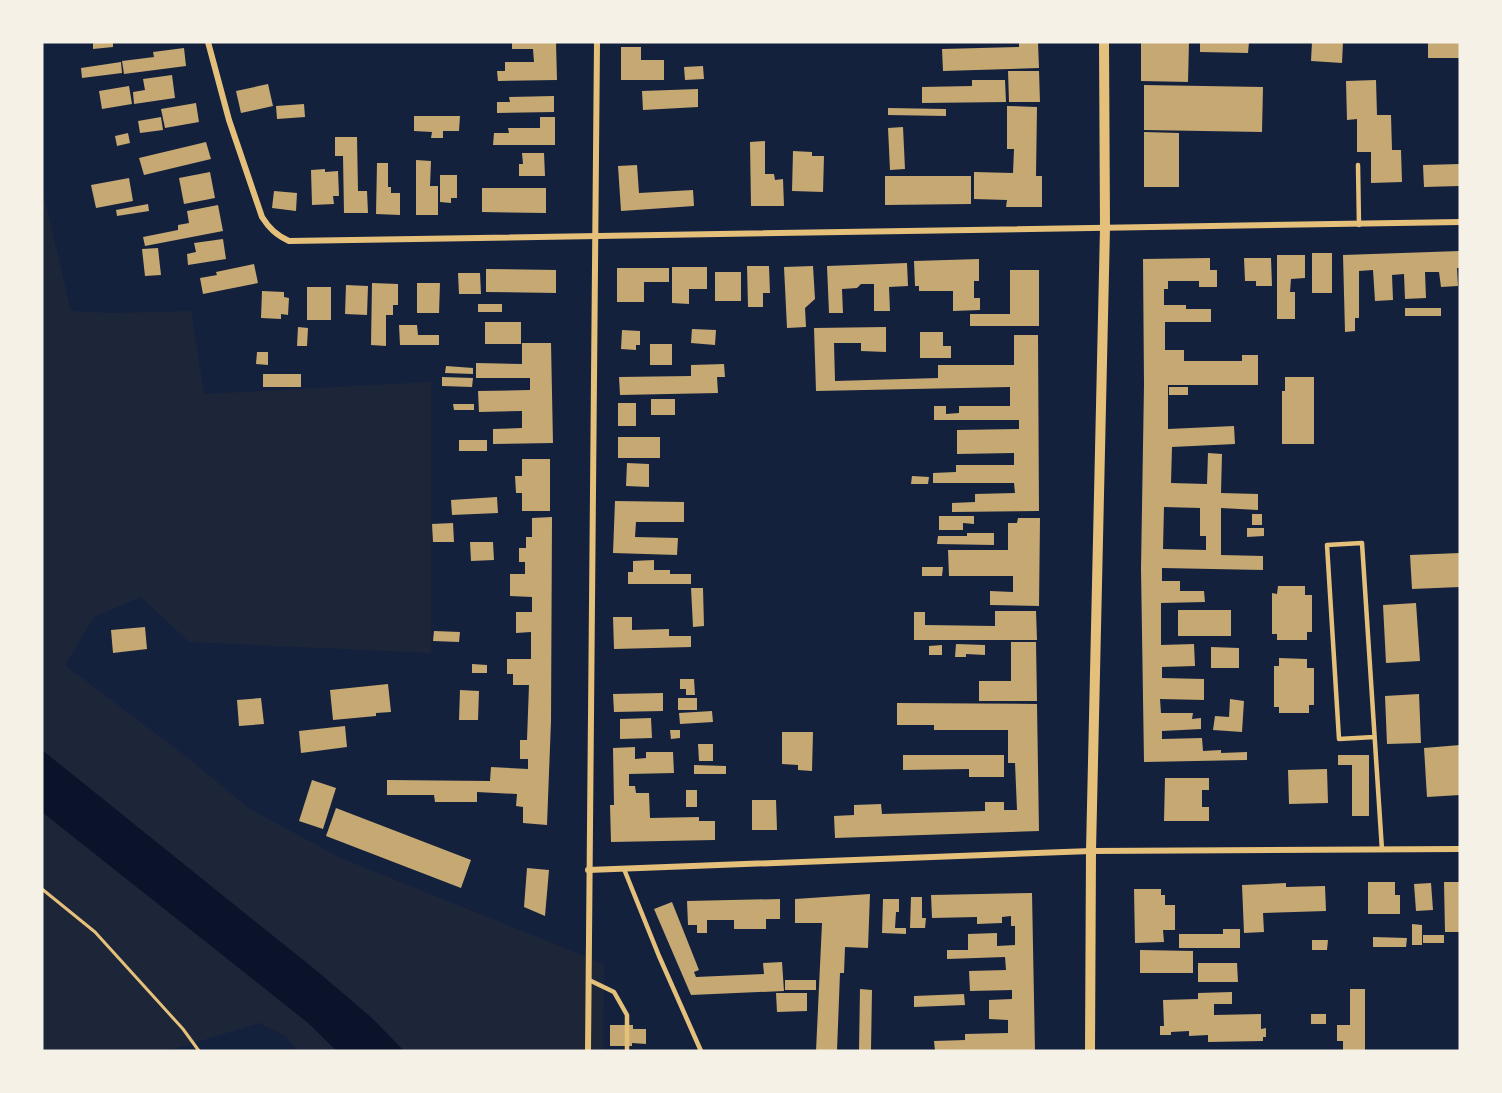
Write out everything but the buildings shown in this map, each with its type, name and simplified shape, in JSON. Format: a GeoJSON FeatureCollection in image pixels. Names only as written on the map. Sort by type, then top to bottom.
{"type":"FeatureCollection","features":[{"type":"Feature","properties":{"kind":"street"},"geometry":{"type":"LineString","coordinates":[[208,42],[229,120],[262,217],[279,236],[289,241],[1460,222]]}},
{"type":"Feature","properties":{"kind":"street"},"geometry":{"type":"LineString","coordinates":[[588,1051],[597,42]]}},
{"type":"Feature","properties":{"kind":"street"},"geometry":{"type":"LineString","coordinates":[[1090,1051],[1091,851],[1105,228],[1104,42]]}},
{"type":"Feature","properties":{"kind":"street"},"geometry":{"type":"LineString","coordinates":[[588,870],[1091,851],[1460,849]]}},
{"type":"Feature","properties":{"kind":"lane"},"geometry":{"type":"LineString","coordinates":[[1358,165],[1359,225]]}},
{"type":"Feature","properties":{"kind":"lane"},"geometry":{"type":"LineString","coordinates":[[1374,737],[1339,739],[1327,545],[1362,543],[1382,850]]}},
{"type":"Feature","properties":{"kind":"lane"},"geometry":{"type":"LineString","coordinates":[[624,869],[701,1051]]}},
{"type":"Feature","properties":{"kind":"lane"},"geometry":{"type":"LineString","coordinates":[[588,979],[614,992],[627,1015],[627,1051]]}},
{"type":"Feature","properties":{"kind":"path"},"geometry":{"type":"LineString","coordinates":[[42,889],[95,932],[183,1029],[199,1051]]}},
{"type":"Feature","properties":{"kind":"shaded area"},"geometry":{"type":"Polygon","coordinates":[[[42,188],[71,311],[113,313],[191,311],[204,394],[431,382],[431,653],[189,642],[141,597],[94,617],[65,665],[179,751],[250,809],[341,858],[604,964],[603,1051],[404,1051],[373,1019],[318,972],[42,750],[42,188]]]}},
{"type":"Feature","properties":{"kind":"shaded area"},"geometry":{"type":"Polygon","coordinates":[[[42,750],[318,972],[373,1019],[404,1051],[337,1051],[307,1022],[42,812],[42,750]]]}},
{"type":"Feature","properties":{"kind":"shaded area"},"geometry":{"type":"Polygon","coordinates":[[[42,812],[307,1022],[337,1051],[298,1051],[286,1036],[259,1023],[168,1051],[42,1051],[42,812]]]}}]}
